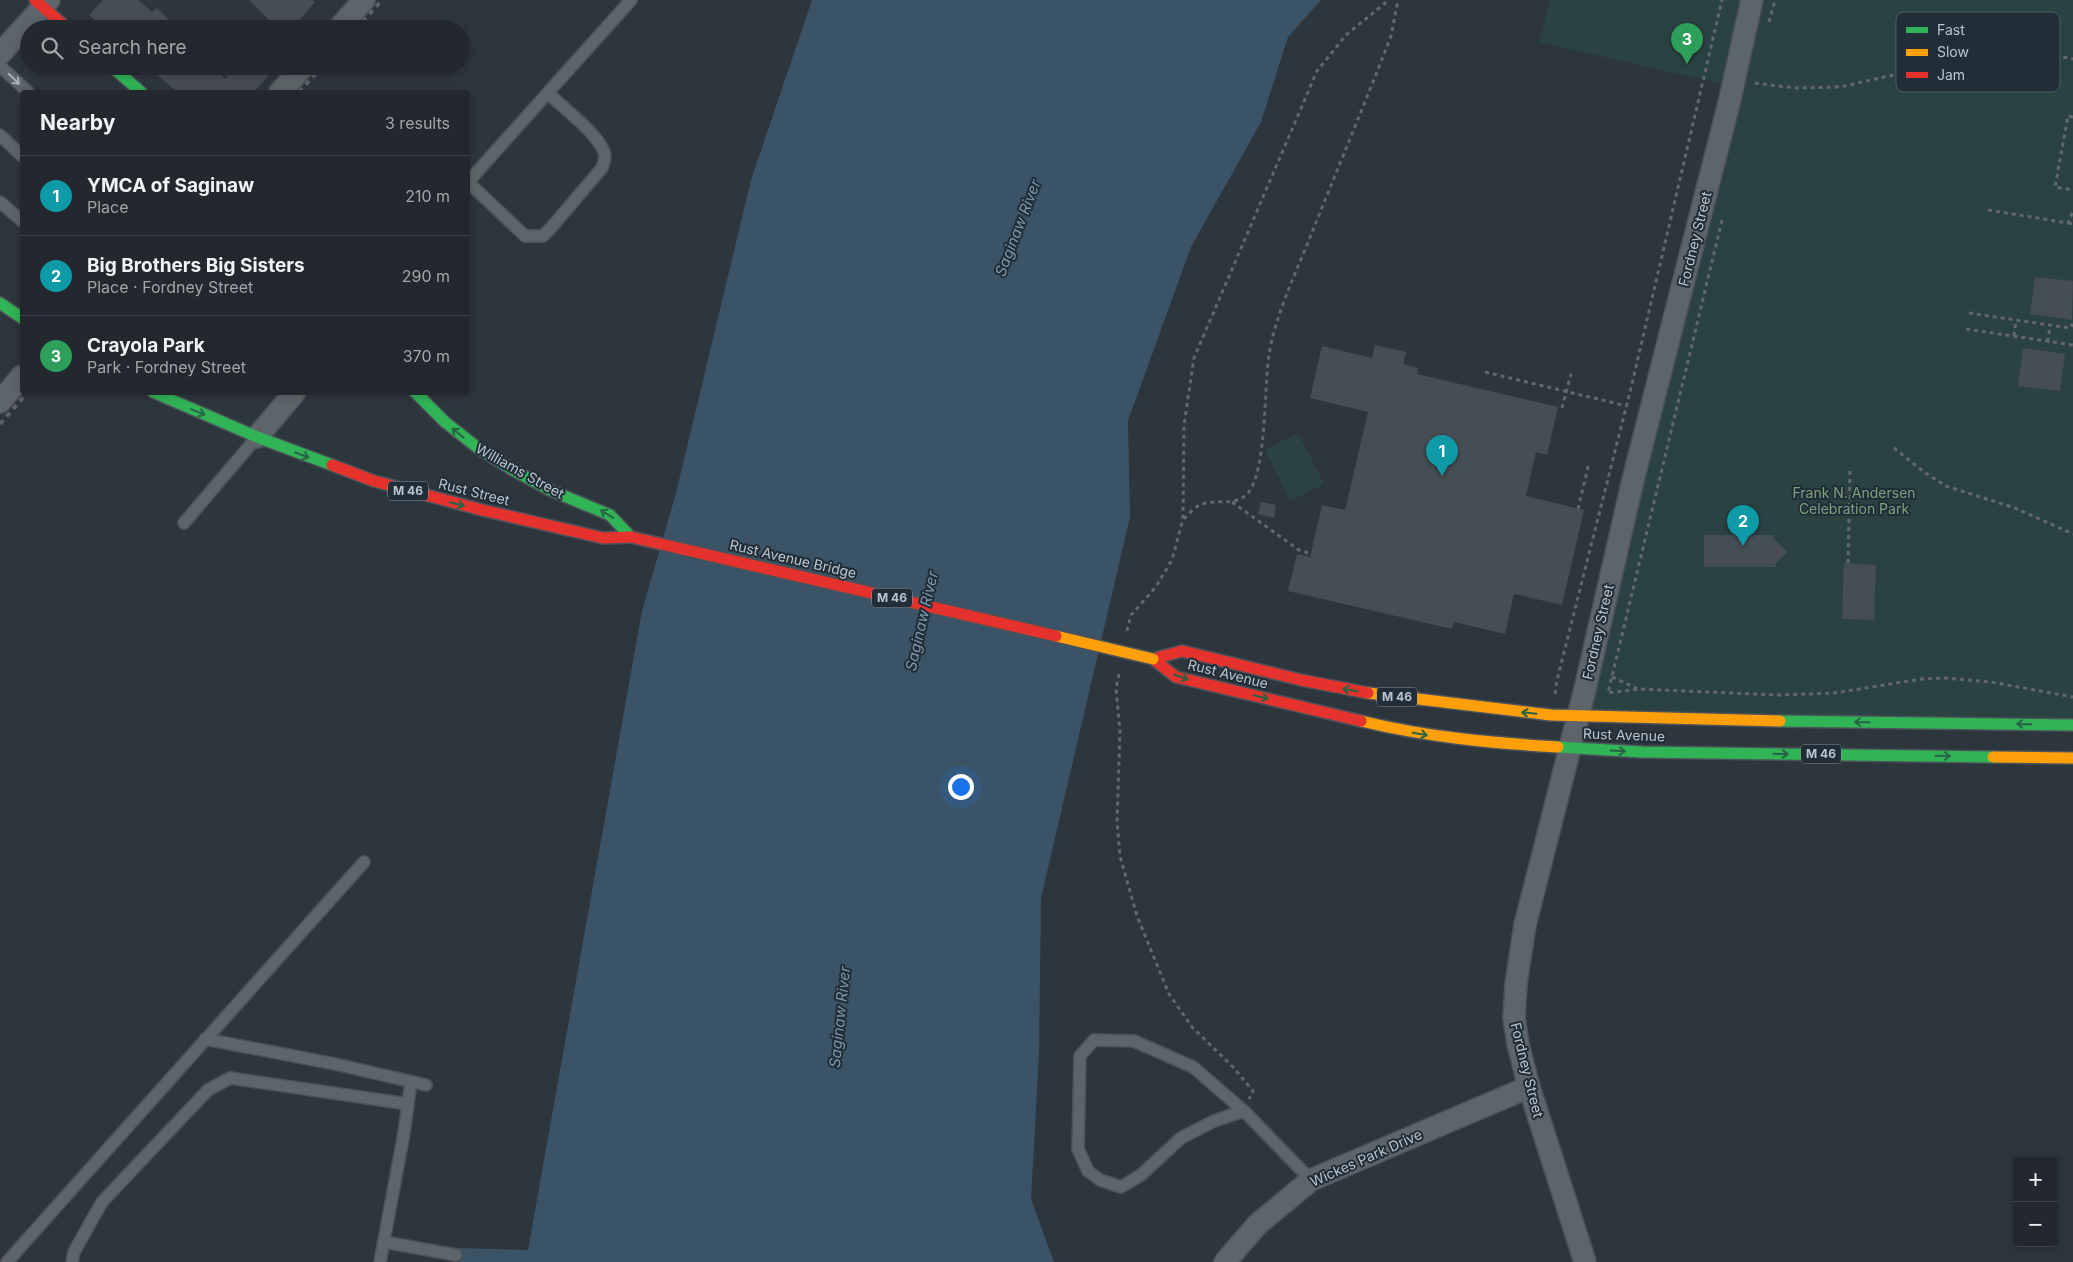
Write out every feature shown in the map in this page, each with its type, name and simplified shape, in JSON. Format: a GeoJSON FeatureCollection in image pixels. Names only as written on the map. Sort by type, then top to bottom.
{"type":"FeatureCollection","features":[{"type":"Feature","properties":{"kind":"highway"},"geometry":{"type":"LineString","coordinates":[[43,2],[60,20]]}},
{"type":"Feature","properties":{"kind":"highway"},"geometry":{"type":"LineString","coordinates":[[121,75],[139,90]]}},
{"type":"Feature","properties":{"kind":"highway"},"geometry":{"type":"LineString","coordinates":[[0,303],[20,317]]}},
{"type":"Feature","properties":{"kind":"highway","name":"M 46"},"geometry":{"type":"LineString","coordinates":[[160,395],[257,438]]}},
{"type":"Feature","properties":{"kind":"highway","name":"Williams Street"},"geometry":{"type":"LineString","coordinates":[[417,395],[428,408],[450,427],[492,458],[552,491],[609,513],[631,537]]}},
{"type":"Feature","properties":{"kind":"highway","name":"Rust Street"},"geometry":{"type":"LineString","coordinates":[[257,438],[374,481],[444,501],[603,538],[631,537]]}},
{"type":"Feature","properties":{"kind":"highway","name":"Rust Avenue Bridge"},"geometry":{"type":"LineString","coordinates":[[631,537],[1153,658]]}},
{"type":"Feature","properties":{"kind":"highway","name":"Rust Avenue"},"geometry":{"type":"LineString","coordinates":[[1153,658],[1182,651],[1302,680],[1375,694],[1499,710],[1577,716],[1685,720],[2073,725]]}},
{"type":"Feature","properties":{"kind":"highway","name":"Rust Avenue"},"geometry":{"type":"LineString","coordinates":[[1153,658],[1176,677],[1381,726],[1467,740],[1642,752],[2073,758]]}},
{"type":"Feature","properties":{"kind":"street"},"geometry":{"type":"LineString","coordinates":[[346,20],[364,0]]}},
{"type":"Feature","properties":{"kind":"street","name":"Fordney Street"},"geometry":{"type":"LineString","coordinates":[[1585,1262],[1529,1087],[1518,1044],[1514,1018],[1516,984],[1525,925],[1570,748],[1633,480],[1729,103],[1752,0]]}},
{"type":"Feature","properties":{"kind":"street"},"geometry":{"type":"LineString","coordinates":[[28,20],[43,2]]}},
{"type":"Feature","properties":{"kind":"street"},"geometry":{"type":"LineString","coordinates":[[0,54],[20,30]]}},
{"type":"Feature","properties":{"kind":"street"},"geometry":{"type":"LineString","coordinates":[[282,90],[296,75]]}},
{"type":"Feature","properties":{"kind":"street"},"geometry":{"type":"LineString","coordinates":[[0,402],[20,378]]}},
{"type":"Feature","properties":{"kind":"street"},"geometry":{"type":"LineString","coordinates":[[257,438],[293,395]]}},
{"type":"Feature","properties":{"kind":"street","name":"Wickes Park Drive"},"geometry":{"type":"LineString","coordinates":[[1225,1262],[1258,1224],[1311,1180],[1529,1087]]}},
{"type":"Feature","properties":{"kind":"lane"},"geometry":{"type":"LineString","coordinates":[[470,180],[631,0]]}},
{"type":"Feature","properties":{"kind":"lane"},"geometry":{"type":"LineString","coordinates":[[0,66],[26,90]]}},
{"type":"Feature","properties":{"kind":"lane"},"geometry":{"type":"LineString","coordinates":[[470,184],[525,236],[543,236],[550,229],[602,168],[605,160],[598,140],[548,93]]}},
{"type":"Feature","properties":{"kind":"lane"},"geometry":{"type":"LineString","coordinates":[[0,135],[20,154]]}},
{"type":"Feature","properties":{"kind":"lane"},"geometry":{"type":"LineString","coordinates":[[0,202],[20,219]]}},
{"type":"Feature","properties":{"kind":"lane"},"geometry":{"type":"LineString","coordinates":[[184,523],[257,438]]}},
{"type":"Feature","properties":{"kind":"lane"},"geometry":{"type":"LineString","coordinates":[[7,1262],[364,862]]}},
{"type":"Feature","properties":{"kind":"lane"},"geometry":{"type":"LineString","coordinates":[[206,1039],[335,1064],[426,1085]]}},
{"type":"Feature","properties":{"kind":"lane"},"geometry":{"type":"LineString","coordinates":[[1244,1110],[1214,1121],[1181,1138],[1141,1175],[1121,1187],[1100,1180],[1088,1171],[1078,1148],[1080,1056],[1094,1040],[1134,1041],[1193,1067],[1244,1110],[1311,1180]]}},
{"type":"Feature","properties":{"kind":"lane"},"geometry":{"type":"LineString","coordinates":[[72,1262],[74,1252],[102,1202],[208,1090],[230,1078],[408,1104]]}},
{"type":"Feature","properties":{"kind":"lane"},"geometry":{"type":"LineString","coordinates":[[380,1262],[411,1082]]}},
{"type":"Feature","properties":{"kind":"lane"},"geometry":{"type":"LineString","coordinates":[[384,1242],[456,1255]]}},
{"type":"Feature","properties":{"kind":"path"},"geometry":{"type":"LineString","coordinates":[[1127,633],[1131,615],[1155,588],[1172,560],[1183,519],[1184,425],[1194,358],[1317,72],[1346,35],[1389,0]]}},
{"type":"Feature","properties":{"kind":"path"},"geometry":{"type":"LineString","coordinates":[[1183,519],[1199,506],[1217,502],[1231,502],[1248,493],[1255,479],[1260,458],[1269,354],[1278,322],[1302,257],[1391,36],[1398,0]]}},
{"type":"Feature","properties":{"kind":"path"},"geometry":{"type":"LineString","coordinates":[[1555,700],[1557,680],[1627,406],[1722,0]]}},
{"type":"Feature","properties":{"kind":"path"},"geometry":{"type":"LineString","coordinates":[[1769,23],[1774,0]]}},
{"type":"Feature","properties":{"kind":"path"},"geometry":{"type":"LineString","coordinates":[[2060,56],[2073,59]]}},
{"type":"Feature","properties":{"kind":"path"},"geometry":{"type":"LineString","coordinates":[[1754,83],[1796,88],[1840,87],[1896,74]]}},
{"type":"Feature","properties":{"kind":"path"},"geometry":{"type":"LineString","coordinates":[[1753,90],[1757,75]]}},
{"type":"Feature","properties":{"kind":"path"},"geometry":{"type":"LineString","coordinates":[[2073,117],[2068,116],[2055,187],[2073,190]]}},
{"type":"Feature","properties":{"kind":"path"},"geometry":{"type":"LineString","coordinates":[[1988,210],[2073,224]]}},
{"type":"Feature","properties":{"kind":"path"},"geometry":{"type":"LineString","coordinates":[[2068,223],[2073,211]]}},
{"type":"Feature","properties":{"kind":"path"},"geometry":{"type":"LineString","coordinates":[[1722,219],[1608,692],[1639,689],[1778,695],[1834,693],[1922,679],[1944,678],[1991,682],[2073,697]]}},
{"type":"Feature","properties":{"kind":"path"},"geometry":{"type":"LineString","coordinates":[[1969,313],[2070,328],[2073,324]]}},
{"type":"Feature","properties":{"kind":"path"},"geometry":{"type":"LineString","coordinates":[[2014,337],[2016,320]]}},
{"type":"Feature","properties":{"kind":"path"},"geometry":{"type":"LineString","coordinates":[[2048,342],[2050,325]]}},
{"type":"Feature","properties":{"kind":"path"},"geometry":{"type":"LineString","coordinates":[[1966,329],[2073,345]]}},
{"type":"Feature","properties":{"kind":"path"},"geometry":{"type":"LineString","coordinates":[[1485,372],[1627,406]]}},
{"type":"Feature","properties":{"kind":"path"},"geometry":{"type":"LineString","coordinates":[[1562,408],[1571,374]]}},
{"type":"Feature","properties":{"kind":"path"},"geometry":{"type":"LineString","coordinates":[[1894,448],[1924,472],[1946,486],[2015,508],[2073,534]]}},
{"type":"Feature","properties":{"kind":"path"},"geometry":{"type":"LineString","coordinates":[[1578,509],[1589,463]]}},
{"type":"Feature","properties":{"kind":"path"},"geometry":{"type":"LineString","coordinates":[[1848,563],[1850,470]]}},
{"type":"Feature","properties":{"kind":"path"},"geometry":{"type":"LineString","coordinates":[[1231,502],[1300,550],[1311,554]]}},
{"type":"Feature","properties":{"kind":"path"},"geometry":{"type":"LineString","coordinates":[[1120,670],[1116,689],[1120,731],[1117,820],[1122,864],[1137,916],[1169,994],[1192,1027],[1233,1067],[1253,1091],[1244,1110]]}},
{"type":"Feature","properties":{"kind":"path"},"geometry":{"type":"LineString","coordinates":[[1612,677],[1639,689]]}},
{"type":"Feature","properties":{"kind":"green space","name":"Frank N. Andersen Celebration Park"},"geometry":{"type":"Polygon","coordinates":[[[1550,0],[2073,0],[2073,725],[1577,716],[1732,86],[1539,42],[1550,0]]]}},
{"type":"Feature","properties":{"kind":"green space"},"geometry":{"type":"Polygon","coordinates":[[[1298,433],[1324,484],[1290,501],[1265,450],[1298,433]]]}},
{"type":"Feature","properties":{"kind":"water","name":"Saginaw River"},"geometry":{"type":"Polygon","coordinates":[[[812,0],[1321,0],[1288,37],[1261,122],[1191,247],[1128,421],[1130,517],[1041,898],[1039,1054],[1031,1199],[1054,1262],[459,1262],[460,1248],[528,1250],[642,611],[676,493],[751,180],[812,0]]]}},
{"type":"Feature","properties":{"kind":"building"},"geometry":{"type":"Polygon","coordinates":[[[103,0],[138,0],[152,12],[157,8],[168,19],[95,20],[89,15],[103,0]]]}},
{"type":"Feature","properties":{"kind":"building"},"geometry":{"type":"Polygon","coordinates":[[[249,0],[312,0],[315,2],[300,20],[269,20],[249,0]]]}},
{"type":"Feature","properties":{"kind":"building"},"geometry":{"type":"Polygon","coordinates":[[[157,75],[220,75],[225,79],[229,75],[269,75],[256,90],[175,90],[157,75]]]}},
{"type":"Feature","properties":{"kind":"building"},"geometry":{"type":"Polygon","coordinates":[[[2035,277],[2073,281],[2072,320],[2030,314],[2035,277]]]}},
{"type":"Feature","properties":{"kind":"building"},"geometry":{"type":"Polygon","coordinates":[[[1375,345],[1406,352],[1403,364],[1418,368],[1417,374],[1558,407],[1547,455],[1536,452],[1526,496],[1584,510],[1562,605],[1514,594],[1505,634],[1454,622],[1452,629],[1288,591],[1297,554],[1310,557],[1322,505],[1345,510],[1368,412],[1310,398],[1322,346],[1372,358],[1375,345]]]}},
{"type":"Feature","properties":{"kind":"building"},"geometry":{"type":"Polygon","coordinates":[[[2023,348],[2065,354],[2060,391],[2018,386],[2023,348]]]}},
{"type":"Feature","properties":{"kind":"building"},"geometry":{"type":"Polygon","coordinates":[[[1261,502],[1276,505],[1274,518],[1258,514],[1261,502]]]}},
{"type":"Feature","properties":{"kind":"building"},"geometry":{"type":"Polygon","coordinates":[[[1704,535],[1774,535],[1774,539],[1788,552],[1775,564],[1776,567],[1704,567],[1704,535]]]}},
{"type":"Feature","properties":{"kind":"building"},"geometry":{"type":"Polygon","coordinates":[[[1844,563],[1876,565],[1874,620],[1842,619],[1844,563]]]}},
{"type":"Feature","properties":{"kind":"railway"},"geometry":{"type":"LineString","coordinates":[[364,20],[382,0]]}},
{"type":"Feature","properties":{"kind":"railway"},"geometry":{"type":"LineString","coordinates":[[301,90],[315,75]]}},
{"type":"Feature","properties":{"kind":"railway"},"geometry":{"type":"LineString","coordinates":[[0,424],[25,395]]}},
{"type":"Feature","properties":{"kind":"traffic: fast"},"geometry":{"type":"LineString","coordinates":[[121,75],[139,90]]}},
{"type":"Feature","properties":{"kind":"traffic: fast"},"geometry":{"type":"LineString","coordinates":[[0,303],[20,317]]}},
{"type":"Feature","properties":{"kind":"traffic: fast"},"geometry":{"type":"LineString","coordinates":[[160,395],[257,437],[332,465]]}},
{"type":"Feature","properties":{"kind":"traffic: fast"},"geometry":{"type":"LineString","coordinates":[[418,395],[445,422],[478,448],[550,490],[610,515],[631,537]]}},
{"type":"Feature","properties":{"kind":"traffic: fast"},"geometry":{"type":"LineString","coordinates":[[1780,721],[2073,725]]}},
{"type":"Feature","properties":{"kind":"traffic: fast"},"geometry":{"type":"LineString","coordinates":[[1558,747],[1642,752],[1993,757]]}},
{"type":"Feature","properties":{"kind":"traffic: slow"},"geometry":{"type":"LineString","coordinates":[[1056,636],[1153,659]]}},
{"type":"Feature","properties":{"kind":"traffic: slow"},"geometry":{"type":"LineString","coordinates":[[1368,693],[1551,715],[1780,721]]}},
{"type":"Feature","properties":{"kind":"traffic: slow"},"geometry":{"type":"LineString","coordinates":[[1361,721],[1385,727],[1459,739],[1558,747]]}},
{"type":"Feature","properties":{"kind":"traffic: slow"},"geometry":{"type":"LineString","coordinates":[[1993,757],[2073,758]]}},
{"type":"Feature","properties":{"kind":"traffic: jam"},"geometry":{"type":"LineString","coordinates":[[35,0],[58,20]]}},
{"type":"Feature","properties":{"kind":"traffic: jam"},"geometry":{"type":"LineString","coordinates":[[332,465],[374,481],[482,510],[603,538],[631,537]]}},
{"type":"Feature","properties":{"kind":"traffic: jam"},"geometry":{"type":"LineString","coordinates":[[631,537],[1056,636]]}},
{"type":"Feature","properties":{"kind":"traffic: jam"},"geometry":{"type":"LineString","coordinates":[[1153,659],[1182,651],[1301,680],[1368,693]]}},
{"type":"Feature","properties":{"kind":"traffic: jam"},"geometry":{"type":"LineString","coordinates":[[1153,659],[1176,677],[1361,721]]}},
{"type":"Feature","properties":{"kind":"place","name":"Crayola Park"},"geometry":{"type":"Point","coordinates":[1687,64]}},
{"type":"Feature","properties":{"kind":"place","name":"YMCA of Saginaw"},"geometry":{"type":"Point","coordinates":[1442,476]}},
{"type":"Feature","properties":{"kind":"place","name":"Big Brothers Big Sisters"},"geometry":{"type":"Point","coordinates":[1743,546]}}]}
